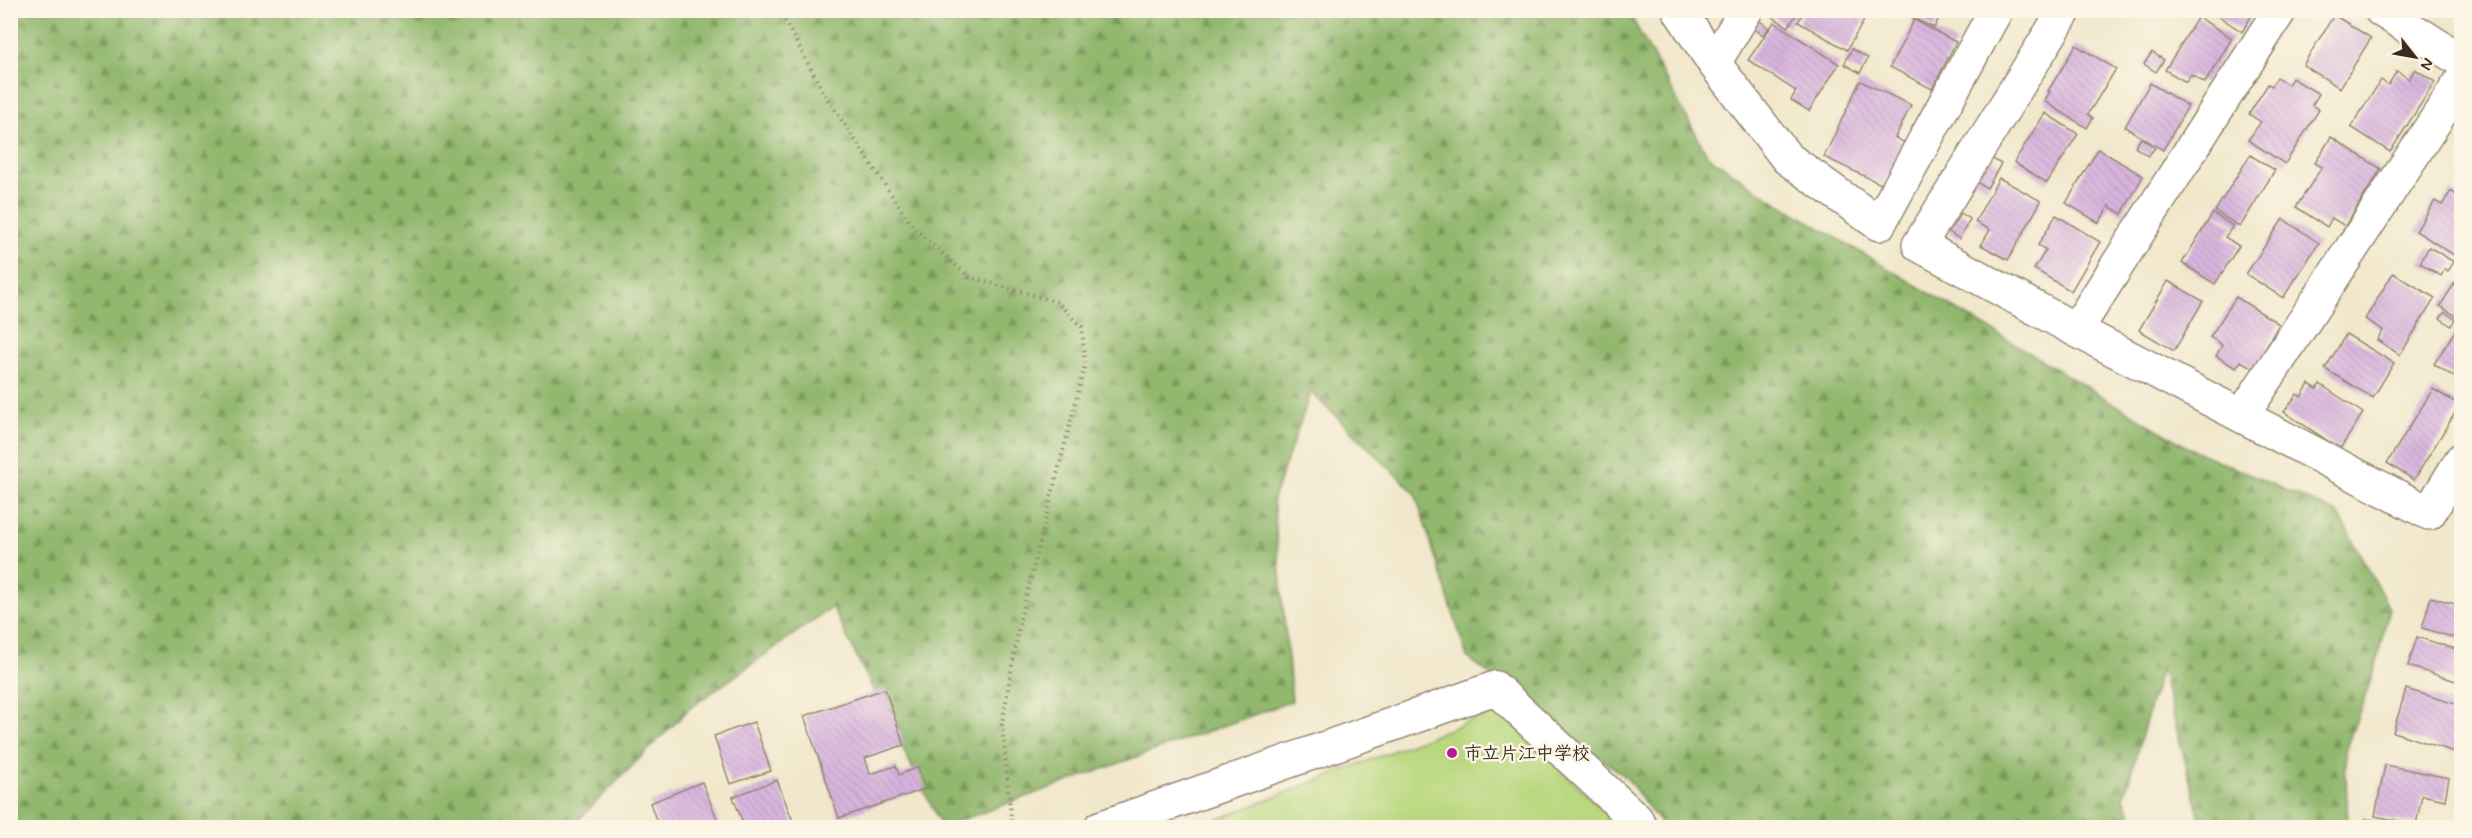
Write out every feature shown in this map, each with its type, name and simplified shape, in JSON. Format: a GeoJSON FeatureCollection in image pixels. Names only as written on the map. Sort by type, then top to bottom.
{"type":"FeatureCollection","features":[{"type":"Feature","properties":{"kind":"street"},"geometry":{"type":"LineString","coordinates":[[1679,10],[1714,63],[1787,158],[1879,224],[1996,10]]}},
{"type":"Feature","properties":{"kind":"street"},"geometry":{"type":"LineString","coordinates":[[1714,63],[1746,10]]}},
{"type":"Feature","properties":{"kind":"street"},"geometry":{"type":"LineString","coordinates":[[2065,10],[1919,245],[2076,330],[2429,513],[2462,459]]}},
{"type":"Feature","properties":{"kind":"street"},"geometry":{"type":"LineString","coordinates":[[2076,330],[2280,10]]}},
{"type":"Feature","properties":{"kind":"street"},"geometry":{"type":"LineString","coordinates":[[2381,10],[2462,61]]}},
{"type":"Feature","properties":{"kind":"street"},"geometry":{"type":"LineString","coordinates":[[2242,416],[2462,80]]}},
{"type":"Feature","properties":{"kind":"street"},"geometry":{"type":"LineString","coordinates":[[1100,828],[1495,688],[1620,803],[1636,819],[1641,828]]}},
{"type":"Feature","properties":{"kind":"path"},"geometry":{"type":"LineString","coordinates":[[779,10],[825,95],[914,227],[969,277],[1057,302],[1082,327],[1085,365],[1020,620],[1002,724],[1012,828]]}},
{"type":"Feature","properties":{"kind":"green space"},"geometry":{"type":"Polygon","coordinates":[[[10,11],[1628,11],[1708,156],[1768,197],[2189,448],[2338,513],[2389,608],[2375,669],[2345,751],[2348,827],[2202,827],[2161,668],[2124,797],[2134,827],[1663,827],[1627,778],[1467,657],[1415,493],[1311,392],[1273,499],[1292,701],[942,827],[832,607],[689,709],[571,827],[11,827],[10,11]]]}},
{"type":"Feature","properties":{"kind":"green space","name":"市立片江中学校"},"geometry":{"type":"Polygon","coordinates":[[[1498,710],[1622,828],[1195,828],[1498,710]]]}},
{"type":"Feature","properties":{"kind":"building"},"geometry":{"type":"Polygon","coordinates":[[[1771,10],[1791,10],[1797,14],[1788,27],[1768,14],[1771,10]]]}},
{"type":"Feature","properties":{"kind":"building"},"geometry":{"type":"Polygon","coordinates":[[[1805,10],[1870,10],[1847,50],[1798,22],[1805,10]]]}},
{"type":"Feature","properties":{"kind":"building"},"geometry":{"type":"Polygon","coordinates":[[[1903,10],[1960,10],[1956,18],[1943,11],[1934,28],[1902,13],[1903,10]]]}},
{"type":"Feature","properties":{"kind":"building"},"geometry":{"type":"Polygon","coordinates":[[[2210,10],[2255,10],[2242,32],[2210,10]]]}},
{"type":"Feature","properties":{"kind":"building"},"geometry":{"type":"Polygon","coordinates":[[[2334,15],[2371,38],[2340,88],[2303,65],[2334,15]]]}},
{"type":"Feature","properties":{"kind":"building"},"geometry":{"type":"Polygon","coordinates":[[[2198,17],[2232,38],[2205,83],[2191,75],[2186,82],[2165,70],[2198,17]]]}},
{"type":"Feature","properties":{"kind":"building"},"geometry":{"type":"Polygon","coordinates":[[[1756,18],[1769,28],[1763,35],[1750,26],[1756,18]]]}},
{"type":"Feature","properties":{"kind":"building"},"geometry":{"type":"Polygon","coordinates":[[[1914,20],[1956,42],[1932,89],[1890,67],[1914,20]]]}},
{"type":"Feature","properties":{"kind":"building"},"geometry":{"type":"Polygon","coordinates":[[[1774,22],[1839,64],[1809,111],[1791,100],[1796,91],[1748,60],[1774,22]]]}},
{"type":"Feature","properties":{"kind":"building"},"geometry":{"type":"Polygon","coordinates":[[[2076,45],[2116,69],[2088,114],[2093,118],[2087,128],[2044,101],[2076,45]]]}},
{"type":"Feature","properties":{"kind":"building"},"geometry":{"type":"Polygon","coordinates":[[[1852,49],[1868,58],[1860,73],[1844,64],[1852,49]]]}},
{"type":"Feature","properties":{"kind":"building"},"geometry":{"type":"Polygon","coordinates":[[[2152,52],[2164,60],[2156,72],[2144,64],[2152,52]]]}},
{"type":"Feature","properties":{"kind":"building"},"geometry":{"type":"Polygon","coordinates":[[[2415,69],[2435,82],[2390,152],[2351,127],[2381,80],[2388,85],[2397,71],[2409,79],[2415,69]]]}},
{"type":"Feature","properties":{"kind":"building"},"geometry":{"type":"Polygon","coordinates":[[[2277,77],[2288,85],[2292,78],[2319,94],[2312,105],[2319,110],[2285,164],[2248,140],[2261,122],[2249,114],[2268,84],[2272,86],[2277,77]]]}},
{"type":"Feature","properties":{"kind":"building"},"geometry":{"type":"Polygon","coordinates":[[[1860,81],[1911,105],[1895,138],[1904,142],[1883,185],[1824,157],[1860,81]]]}},
{"type":"Feature","properties":{"kind":"building"},"geometry":{"type":"Polygon","coordinates":[[[2150,83],[2188,106],[2163,150],[2125,127],[2150,83]]]}},
{"type":"Feature","properties":{"kind":"building"},"geometry":{"type":"Polygon","coordinates":[[[2045,113],[2078,134],[2047,183],[2014,162],[2045,113]]]}},
{"type":"Feature","properties":{"kind":"building"},"geometry":{"type":"Polygon","coordinates":[[[2331,137],[2381,169],[2345,226],[2332,218],[2327,227],[2296,207],[2322,167],[2315,163],[2331,137]]]}},
{"type":"Feature","properties":{"kind":"building"},"geometry":{"type":"Polygon","coordinates":[[[2141,138],[2155,148],[2148,156],[2135,147],[2141,138]]]}},
{"type":"Feature","properties":{"kind":"building"},"geometry":{"type":"Polygon","coordinates":[[[2098,149],[2143,176],[2122,214],[2109,206],[2099,223],[2066,203],[2098,149]]]}},
{"type":"Feature","properties":{"kind":"building"},"geometry":{"type":"Polygon","coordinates":[[[2250,155],[2275,170],[2240,227],[2215,211],[2250,155]]]}},
{"type":"Feature","properties":{"kind":"building"},"geometry":{"type":"Polygon","coordinates":[[[1988,156],[2001,164],[1987,188],[1973,180],[1988,156]]]}},
{"type":"Feature","properties":{"kind":"building"},"geometry":{"type":"Polygon","coordinates":[[[1999,178],[2041,201],[2008,260],[1981,245],[1990,230],[1975,222],[1999,178]]]}},
{"type":"Feature","properties":{"kind":"building"},"geometry":{"type":"Polygon","coordinates":[[[2451,191],[2462,198],[2462,250],[2457,257],[2416,231],[2435,201],[2442,205],[2451,191]]]}},
{"type":"Feature","properties":{"kind":"building"},"geometry":{"type":"Polygon","coordinates":[[[1961,213],[1970,219],[1959,239],[1949,232],[1961,213]]]}},
{"type":"Feature","properties":{"kind":"building"},"geometry":{"type":"Polygon","coordinates":[[[2213,213],[2233,226],[2225,237],[2239,246],[2215,284],[2182,263],[2213,213]]]}},
{"type":"Feature","properties":{"kind":"building"},"geometry":{"type":"Polygon","coordinates":[[[2056,215],[2100,242],[2071,291],[2034,269],[2046,250],[2038,245],[2056,215]]]}},
{"type":"Feature","properties":{"kind":"building"},"geometry":{"type":"Polygon","coordinates":[[[2283,219],[2319,243],[2283,298],[2246,274],[2283,219]]]}},
{"type":"Feature","properties":{"kind":"building"},"geometry":{"type":"Polygon","coordinates":[[[2429,247],[2454,262],[2448,271],[2445,269],[2441,276],[2420,263],[2429,247]]]}},
{"type":"Feature","properties":{"kind":"building"},"geometry":{"type":"Polygon","coordinates":[[[2393,273],[2435,298],[2400,355],[2377,340],[2383,330],[2365,319],[2393,273]]]}},
{"type":"Feature","properties":{"kind":"building"},"geometry":{"type":"Polygon","coordinates":[[[2168,281],[2203,301],[2174,351],[2139,330],[2168,281]]]}},
{"type":"Feature","properties":{"kind":"building"},"geometry":{"type":"Polygon","coordinates":[[[2456,281],[2462,284],[2462,320],[2440,306],[2456,281]]]}},
{"type":"Feature","properties":{"kind":"building"},"geometry":{"type":"Polygon","coordinates":[[[2236,297],[2279,324],[2267,345],[2271,348],[2258,371],[2241,361],[2236,368],[2216,356],[2222,345],[2210,337],[2236,297]]]}},
{"type":"Feature","properties":{"kind":"building"},"geometry":{"type":"Polygon","coordinates":[[[2445,312],[2455,319],[2451,326],[2440,318],[2445,312]]]}},
{"type":"Feature","properties":{"kind":"building"},"geometry":{"type":"Polygon","coordinates":[[[2460,323],[2462,325],[2462,382],[2434,364],[2460,323]]]}},
{"type":"Feature","properties":{"kind":"building"},"geometry":{"type":"Polygon","coordinates":[[[2346,334],[2394,363],[2373,398],[2325,369],[2346,334]]]}},
{"type":"Feature","properties":{"kind":"building"},"geometry":{"type":"Polygon","coordinates":[[[2309,384],[2317,389],[2320,384],[2363,413],[2340,449],[2284,412],[2297,394],[2301,397],[2309,384]]]}},
{"type":"Feature","properties":{"kind":"building"},"geometry":{"type":"Polygon","coordinates":[[[2433,389],[2460,405],[2414,480],[2387,463],[2433,389]]]}},
{"type":"Feature","properties":{"kind":"building"},"geometry":{"type":"Polygon","coordinates":[[[2431,597],[2462,606],[2462,640],[2422,628],[2431,597]]]}},
{"type":"Feature","properties":{"kind":"building"},"geometry":{"type":"Polygon","coordinates":[[[2417,637],[2462,651],[2462,683],[2408,666],[2417,637]]]}},
{"type":"Feature","properties":{"kind":"building"},"geometry":{"type":"Polygon","coordinates":[[[885,689],[904,745],[865,758],[870,774],[896,766],[899,775],[918,767],[925,789],[839,818],[804,716],[885,689]]]}},
{"type":"Feature","properties":{"kind":"building"},"geometry":{"type":"Polygon","coordinates":[[[2406,689],[2462,706],[2462,732],[2455,752],[2393,732],[2406,689]]]}},
{"type":"Feature","properties":{"kind":"building"},"geometry":{"type":"Polygon","coordinates":[[[754,722],[771,771],[730,784],[714,736],[754,722]]]}},
{"type":"Feature","properties":{"kind":"building"},"geometry":{"type":"Polygon","coordinates":[[[2385,765],[2449,778],[2445,800],[2422,795],[2416,825],[2375,816],[2385,765]]]}},
{"type":"Feature","properties":{"kind":"building"},"geometry":{"type":"Polygon","coordinates":[[[777,780],[794,824],[786,828],[745,828],[733,797],[777,780]]]}},
{"type":"Feature","properties":{"kind":"building"},"geometry":{"type":"Polygon","coordinates":[[[702,782],[721,828],[659,828],[650,803],[702,782]]]}},
{"type":"Feature","properties":{"kind":"building"},"geometry":{"type":"Polygon","coordinates":[[[2365,819],[2406,826],[2406,828],[2364,828],[2365,819]]]}},
{"type":"Feature","properties":{"kind":"place","name":"市立片江中学校"},"geometry":{"type":"Point","coordinates":[1452,753]}}]}
